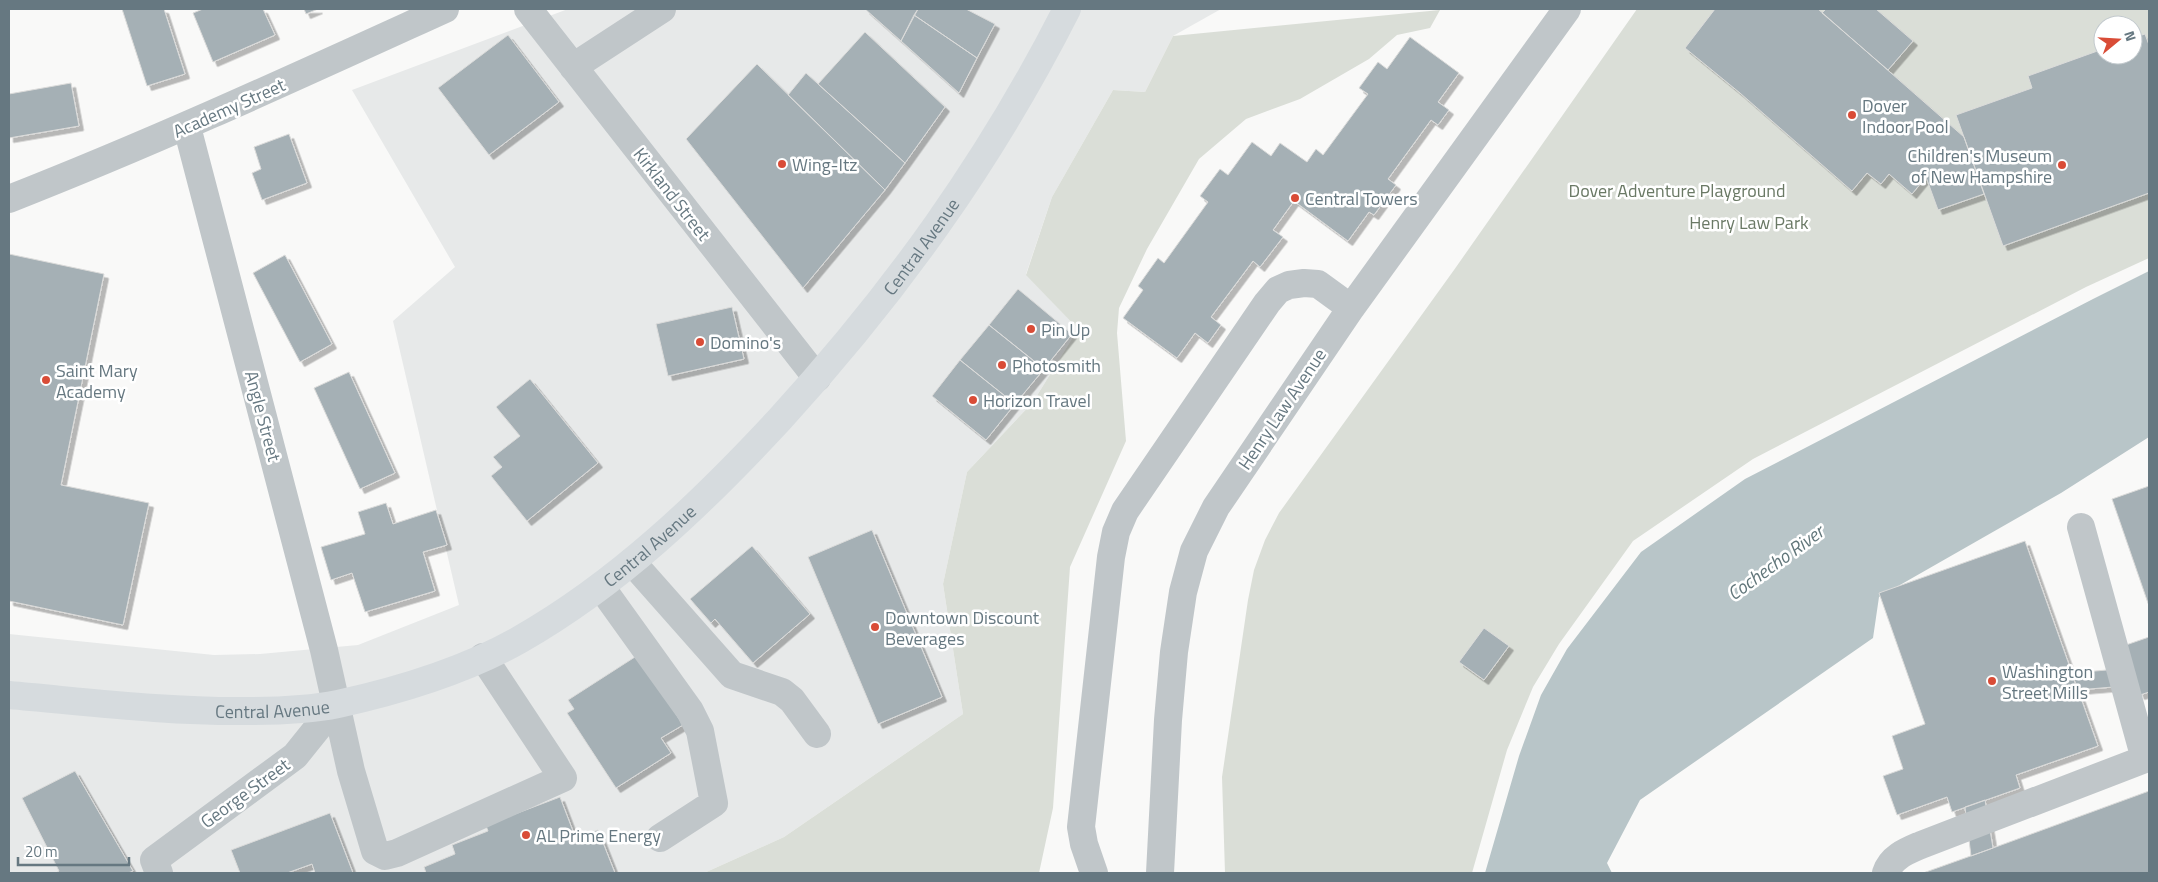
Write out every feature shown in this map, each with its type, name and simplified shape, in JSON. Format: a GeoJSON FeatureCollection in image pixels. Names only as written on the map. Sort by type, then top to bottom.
{"type":"FeatureCollection","features":[{"type":"Feature","properties":{"kind":"main road","name":"Central Avenue"},"geometry":{"type":"LineString","coordinates":[[9,695],[174,710],[224,712],[277,711],[336,705],[421,681],[483,657],[515,642],[558,616],[601,587],[688,512],[750,451],[817,378],[898,279],[953,204],[1004,124],[1067,9]]}},
{"type":"Feature","properties":{"kind":"street","name":"Academy Street"},"geometry":{"type":"LineString","coordinates":[[9,199],[115,158],[187,127],[445,9]]}},
{"type":"Feature","properties":{"kind":"street","name":"Kirkland Street"},"geometry":{"type":"LineString","coordinates":[[528,9],[817,378]]}},
{"type":"Feature","properties":{"kind":"street"},"geometry":{"type":"LineString","coordinates":[[573,68],[662,9]]}},
{"type":"Feature","properties":{"kind":"street","name":"Henry Law Avenue"},"geometry":{"type":"LineString","coordinates":[[1160,873],[1168,720],[1174,652],[1183,592],[1194,551],[1216,507],[1351,308],[1567,9]]}},
{"type":"Feature","properties":{"kind":"street","name":"Angle Street"},"geometry":{"type":"LineString","coordinates":[[187,127],[324,650],[351,771],[375,851],[385,856],[398,853],[563,778],[483,657]]}},
{"type":"Feature","properties":{"kind":"street"},"geometry":{"type":"LineString","coordinates":[[1094,873],[1084,844],[1081,827],[1111,557],[1116,532],[1125,511],[1256,319],[1278,290],[1289,285],[1318,284],[1351,308]]}},
{"type":"Feature","properties":{"kind":"street"},"geometry":{"type":"LineString","coordinates":[[1886,873],[1899,855],[1921,845],[2145,759],[2081,527]]}},
{"type":"Feature","properties":{"kind":"street"},"geometry":{"type":"LineString","coordinates":[[632,562],[732,676],[782,692],[792,700],[817,734]]}},
{"type":"Feature","properties":{"kind":"street"},"geometry":{"type":"LineString","coordinates":[[601,587],[690,711],[700,731],[714,804],[660,838]]}},
{"type":"Feature","properties":{"kind":"street","name":"George Street"},"geometry":{"type":"LineString","coordinates":[[159,873],[154,860],[295,756],[336,705]]}},
{"type":"Feature","properties":{"kind":"shaded area"},"geometry":{"type":"Polygon","coordinates":[[[568,9],[1221,9],[1173,36],[1145,92],[1113,90],[1052,197],[1026,274],[1078,329],[1033,402],[967,472],[943,584],[963,714],[784,837],[704,873],[9,873],[9,634],[214,655],[260,654],[358,645],[459,605],[393,321],[455,267],[352,90],[568,9]]]}},
{"type":"Feature","properties":{"kind":"green space","name":"Henry Law Park"},"geometry":{"type":"Polygon","coordinates":[[[1637,9],[2149,9],[2149,258],[2086,287],[1753,459],[1633,541],[1559,644],[1533,687],[1507,750],[1472,873],[1225,873],[1222,777],[1248,600],[1254,570],[1265,540],[1279,513],[1454,270],[1637,9]]]}},
{"type":"Feature","properties":{"kind":"green space"},"geometry":{"type":"Polygon","coordinates":[[[1440,10],[1430,28],[1397,35],[1369,59],[1300,99],[1246,119],[1199,159],[1147,249],[1119,308],[1117,333],[1126,441],[1070,567],[1053,808],[1039,873],[704,873],[784,837],[963,714],[943,584],[967,472],[1033,402],[1078,329],[1026,275],[1052,197],[1113,90],[1145,92],[1173,36],[1440,10]]]}},
{"type":"Feature","properties":{"kind":"water","name":"Cochecho River"},"geometry":{"type":"Polygon","coordinates":[[[2149,271],[2149,437],[2061,493],[1879,597],[1873,638],[1640,800],[1607,863],[1612,873],[1485,873],[1519,756],[1541,695],[1567,649],[1641,552],[1745,479],[2149,271]]]}},
{"type":"Feature","properties":{"kind":"building"},"geometry":{"type":"Polygon","coordinates":[[[122,9],[164,9],[185,74],[147,86],[122,9]]]}},
{"type":"Feature","properties":{"kind":"building"},"geometry":{"type":"Polygon","coordinates":[[[203,9],[263,9],[275,35],[213,62],[193,13],[203,9]]]}},
{"type":"Feature","properties":{"kind":"building"},"geometry":{"type":"Polygon","coordinates":[[[304,9],[318,9],[306,14],[304,9]]]}},
{"type":"Feature","properties":{"kind":"building"},"geometry":{"type":"Polygon","coordinates":[[[865,9],[918,9],[901,41],[865,9]]]}},
{"type":"Feature","properties":{"kind":"building"},"geometry":{"type":"Polygon","coordinates":[[[918,9],[966,9],[995,24],[977,58],[914,15],[918,9]]]}},
{"type":"Feature","properties":{"kind":"building","name":"Dover Indoor Pool"},"geometry":{"type":"Polygon","coordinates":[[[1715,9],[1818,9],[1964,137],[1984,194],[1938,210],[1926,177],[1912,194],[1889,174],[1881,184],[1867,173],[1852,191],[1740,93],[1685,48],[1715,9]]]}},
{"type":"Feature","properties":{"kind":"building"},"geometry":{"type":"Polygon","coordinates":[[[1826,9],[1876,9],[1913,41],[1888,70],[1822,13],[1826,9]]]}},
{"type":"Feature","properties":{"kind":"building"},"geometry":{"type":"Polygon","coordinates":[[[914,15],[977,58],[959,93],[901,41],[914,15]]]}},
{"type":"Feature","properties":{"kind":"building"},"geometry":{"type":"Polygon","coordinates":[[[865,32],[945,107],[905,163],[818,84],[865,32]]]}},
{"type":"Feature","properties":{"kind":"building","name":"Children's Museum of New Hampshire"},"geometry":{"type":"Polygon","coordinates":[[[2145,34],[2149,45],[2149,193],[2003,246],[1956,115],[2032,88],[2028,76],[2093,53],[2093,65],[2143,65],[2143,35],[2145,34]]]}},
{"type":"Feature","properties":{"kind":"building"},"geometry":{"type":"Polygon","coordinates":[[[508,35],[559,102],[489,155],[438,88],[508,35]]]}},
{"type":"Feature","properties":{"kind":"building","name":"Central Towers"},"geometry":{"type":"Polygon","coordinates":[[[1410,37],[1459,73],[1438,102],[1449,110],[1438,125],[1431,120],[1388,179],[1396,185],[1374,215],[1369,212],[1348,241],[1294,201],[1273,230],[1283,237],[1260,267],[1253,261],[1211,317],[1221,325],[1208,343],[1195,333],[1177,358],[1123,318],[1143,290],[1138,286],[1158,258],[1164,263],[1208,202],[1200,196],[1220,169],[1228,175],[1252,142],[1271,156],[1280,143],[1307,162],[1316,149],[1323,155],[1368,94],[1359,88],[1378,62],[1387,69],[1410,37]]]}},
{"type":"Feature","properties":{"kind":"building","name":"Wing-Itz"},"geometry":{"type":"Polygon","coordinates":[[[757,64],[885,190],[803,288],[686,139],[757,64]]]}},
{"type":"Feature","properties":{"kind":"building"},"geometry":{"type":"Polygon","coordinates":[[[806,73],[905,163],[885,190],[788,95],[806,73]]]}},
{"type":"Feature","properties":{"kind":"building"},"geometry":{"type":"Polygon","coordinates":[[[71,83],[79,126],[9,138],[9,94],[71,83]]]}},
{"type":"Feature","properties":{"kind":"building"},"geometry":{"type":"Polygon","coordinates":[[[289,134],[307,183],[262,200],[252,173],[261,169],[254,147],[289,134]]]}},
{"type":"Feature","properties":{"kind":"building","name":"Saint Mary Academy"},"geometry":{"type":"Polygon","coordinates":[[[9,254],[104,274],[61,485],[149,503],[123,625],[9,601],[9,254]]]}},
{"type":"Feature","properties":{"kind":"building"},"geometry":{"type":"Polygon","coordinates":[[[285,255],[332,344],[300,362],[253,273],[285,255]]]}},
{"type":"Feature","properties":{"kind":"building","name":"Pin Up"},"geometry":{"type":"Polygon","coordinates":[[[1018,289],[1072,334],[1044,369],[989,325],[1018,289]]]}},
{"type":"Feature","properties":{"kind":"building","name":"Domino's"},"geometry":{"type":"Polygon","coordinates":[[[732,307],[744,359],[668,376],[656,324],[732,307]]]}},
{"type":"Feature","properties":{"kind":"building","name":"Photosmith"},"geometry":{"type":"Polygon","coordinates":[[[989,325],[1044,369],[1015,404],[960,360],[989,325]]]}},
{"type":"Feature","properties":{"kind":"building","name":"Horizon Travel"},"geometry":{"type":"Polygon","coordinates":[[[960,360],[1015,404],[986,440],[932,396],[960,360]]]}},
{"type":"Feature","properties":{"kind":"building"},"geometry":{"type":"Polygon","coordinates":[[[349,372],[395,473],[360,489],[314,388],[349,372]]]}},
{"type":"Feature","properties":{"kind":"building"},"geometry":{"type":"Polygon","coordinates":[[[530,379],[598,463],[527,521],[491,476],[502,467],[493,457],[520,436],[496,407],[530,379]]]}},
{"type":"Feature","properties":{"kind":"building"},"geometry":{"type":"Polygon","coordinates":[[[2149,486],[2149,606],[2112,499],[2149,486]]]}},
{"type":"Feature","properties":{"kind":"building"},"geometry":{"type":"Polygon","coordinates":[[[386,503],[393,524],[436,510],[447,545],[423,552],[435,591],[365,612],[352,573],[331,580],[321,547],[365,534],[358,512],[386,503]]]}},
{"type":"Feature","properties":{"kind":"building","name":"Downtown Discount Beverages"},"geometry":{"type":"Polygon","coordinates":[[[872,530],[942,697],[878,724],[808,557],[872,530]]]}},
{"type":"Feature","properties":{"kind":"building","name":"Washington Street Mills"},"geometry":{"type":"Polygon","coordinates":[[[2025,541],[2098,746],[2016,775],[2020,788],[1952,812],[1947,797],[1897,815],[1883,776],[1903,769],[1892,736],[1925,724],[1879,593],[2025,541]]]}},
{"type":"Feature","properties":{"kind":"building"},"geometry":{"type":"Polygon","coordinates":[[[752,546],[810,614],[753,663],[715,619],[711,623],[690,599],[752,546]]]}},
{"type":"Feature","properties":{"kind":"building"},"geometry":{"type":"Polygon","coordinates":[[[1484,628],[1509,646],[1484,680],[1459,662],[1484,628]]]}},
{"type":"Feature","properties":{"kind":"building","name":"Washington Street Mills"},"geometry":{"type":"Polygon","coordinates":[[[2149,637],[2149,692],[2140,695],[2123,646],[2149,637]]]}},
{"type":"Feature","properties":{"kind":"building"},"geometry":{"type":"Polygon","coordinates":[[[638,655],[683,725],[661,738],[671,753],[616,788],[567,713],[574,709],[568,700],[638,655]]]}},
{"type":"Feature","properties":{"kind":"building"},"geometry":{"type":"Polygon","coordinates":[[[2130,668],[2137,685],[2077,690],[2072,673],[2130,668]]]}},
{"type":"Feature","properties":{"kind":"building"},"geometry":{"type":"Polygon","coordinates":[[[75,771],[133,871],[128,873],[56,873],[59,871],[22,798],[75,771]]]}},
{"type":"Feature","properties":{"kind":"building"},"geometry":{"type":"Polygon","coordinates":[[[2149,791],[2149,873],[1923,873],[1993,848],[2149,791]]]}},
{"type":"Feature","properties":{"kind":"building","name":"AL Prime Energy"},"geometry":{"type":"Polygon","coordinates":[[[560,797],[576,839],[598,830],[615,873],[426,873],[424,867],[455,854],[452,845],[488,831],[483,818],[515,814],[560,797]]]}},
{"type":"Feature","properties":{"kind":"building"},"geometry":{"type":"Polygon","coordinates":[[[1985,800],[1993,848],[1971,856],[1965,807],[1985,800]]]}},
{"type":"Feature","properties":{"kind":"building"},"geometry":{"type":"Polygon","coordinates":[[[330,813],[353,873],[315,873],[312,864],[287,873],[240,873],[231,850],[330,813]]]}},
{"type":"Feature","properties":{"kind":"place","name":"Dover Indoor Pool"},"geometry":{"type":"Point","coordinates":[1852,115]}},
{"type":"Feature","properties":{"kind":"place","name":"Wing-Itz"},"geometry":{"type":"Point","coordinates":[782,164]}},
{"type":"Feature","properties":{"kind":"place","name":"Children's Museum of New Hampshire"},"geometry":{"type":"Point","coordinates":[2062,165]}},
{"type":"Feature","properties":{"kind":"place","name":"Central Towers"},"geometry":{"type":"Point","coordinates":[1295,198]}},
{"type":"Feature","properties":{"kind":"place","name":"Pin Up"},"geometry":{"type":"Point","coordinates":[1031,329]}},
{"type":"Feature","properties":{"kind":"place","name":"Domino's"},"geometry":{"type":"Point","coordinates":[700,342]}},
{"type":"Feature","properties":{"kind":"place","name":"Photosmith"},"geometry":{"type":"Point","coordinates":[1002,365]}},
{"type":"Feature","properties":{"kind":"place","name":"Saint Mary Academy"},"geometry":{"type":"Point","coordinates":[46,380]}},
{"type":"Feature","properties":{"kind":"place","name":"Horizon Travel"},"geometry":{"type":"Point","coordinates":[973,400]}},
{"type":"Feature","properties":{"kind":"place","name":"Downtown Discount Beverages"},"geometry":{"type":"Point","coordinates":[875,627]}},
{"type":"Feature","properties":{"kind":"place","name":"Washington Street Mills"},"geometry":{"type":"Point","coordinates":[1992,681]}},
{"type":"Feature","properties":{"kind":"place","name":"AL Prime Energy"},"geometry":{"type":"Point","coordinates":[526,835]}},
{"type":"Feature","properties":{"kind":"park label","name":"Dover Adventure Playground"},"geometry":{"type":"Point","coordinates":[1677,190]}}]}
